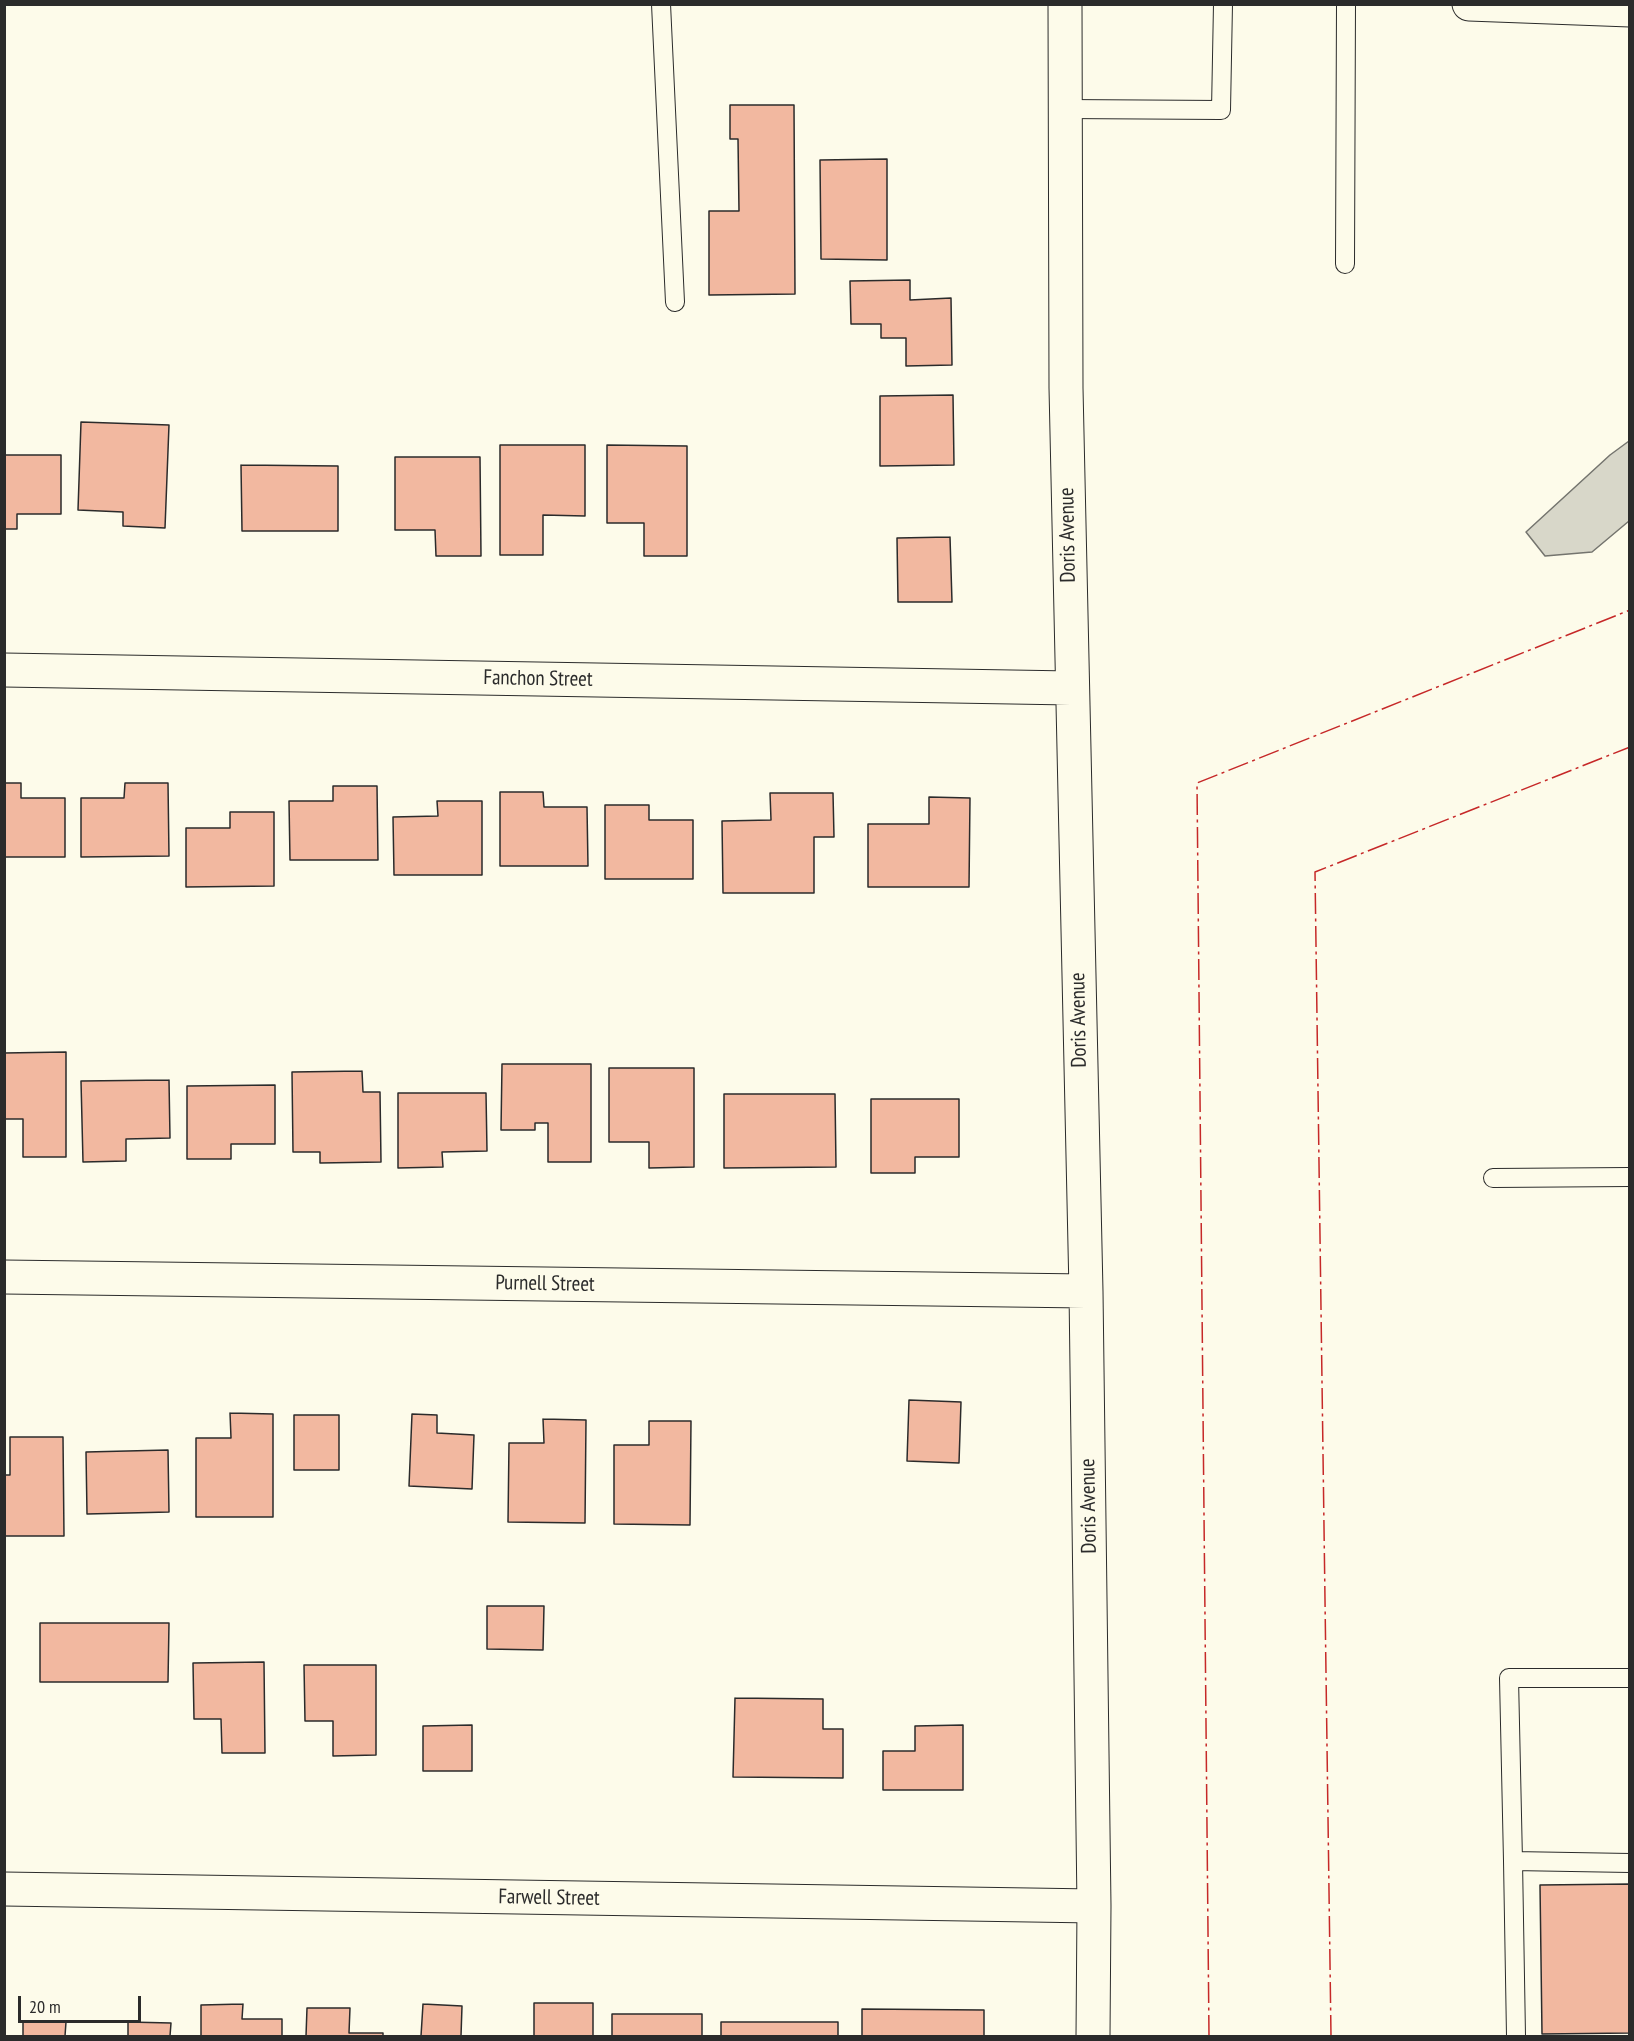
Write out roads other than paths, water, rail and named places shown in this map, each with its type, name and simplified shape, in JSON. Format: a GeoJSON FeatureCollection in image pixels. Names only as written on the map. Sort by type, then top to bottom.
{"type":"FeatureCollection","features":[{"type":"Feature","properties":{"kind":"street","name":"Doris Avenue"},"geometry":{"type":"LineString","coordinates":[[1065,4],[1071,688],[1086,1291],[1094,1906],[1093,2037]]}},
{"type":"Feature","properties":{"kind":"street"},"geometry":{"type":"LineString","coordinates":[[1469,4],[1629,10]]}},
{"type":"Feature","properties":{"kind":"street","name":"Fanchon Street"},"geometry":{"type":"LineString","coordinates":[[4,670],[1071,688]]}},
{"type":"Feature","properties":{"kind":"street","name":"Purnell Street"},"geometry":{"type":"LineString","coordinates":[[4,1277],[1086,1291]]}},
{"type":"Feature","properties":{"kind":"street","name":"Farwell Street"},"geometry":{"type":"LineString","coordinates":[[4,1889],[1094,1906]]}},
{"type":"Feature","properties":{"kind":"lane"},"geometry":{"type":"LineString","coordinates":[[661,4],[675,302]]}},
{"type":"Feature","properties":{"kind":"lane"},"geometry":{"type":"LineString","coordinates":[[1065,109],[1221,110],[1223,4]]}},
{"type":"Feature","properties":{"kind":"lane"},"geometry":{"type":"LineString","coordinates":[[1345,264],[1346,4]]}},
{"type":"Feature","properties":{"kind":"lane"},"geometry":{"type":"LineString","coordinates":[[1493,1178],[1629,1177]]}},
{"type":"Feature","properties":{"kind":"lane"},"geometry":{"type":"LineString","coordinates":[[1515,2037],[1509,1678],[1629,1678]]}},
{"type":"Feature","properties":{"kind":"lane"},"geometry":{"type":"LineString","coordinates":[[1513,1861],[1629,1863]]}}]}
